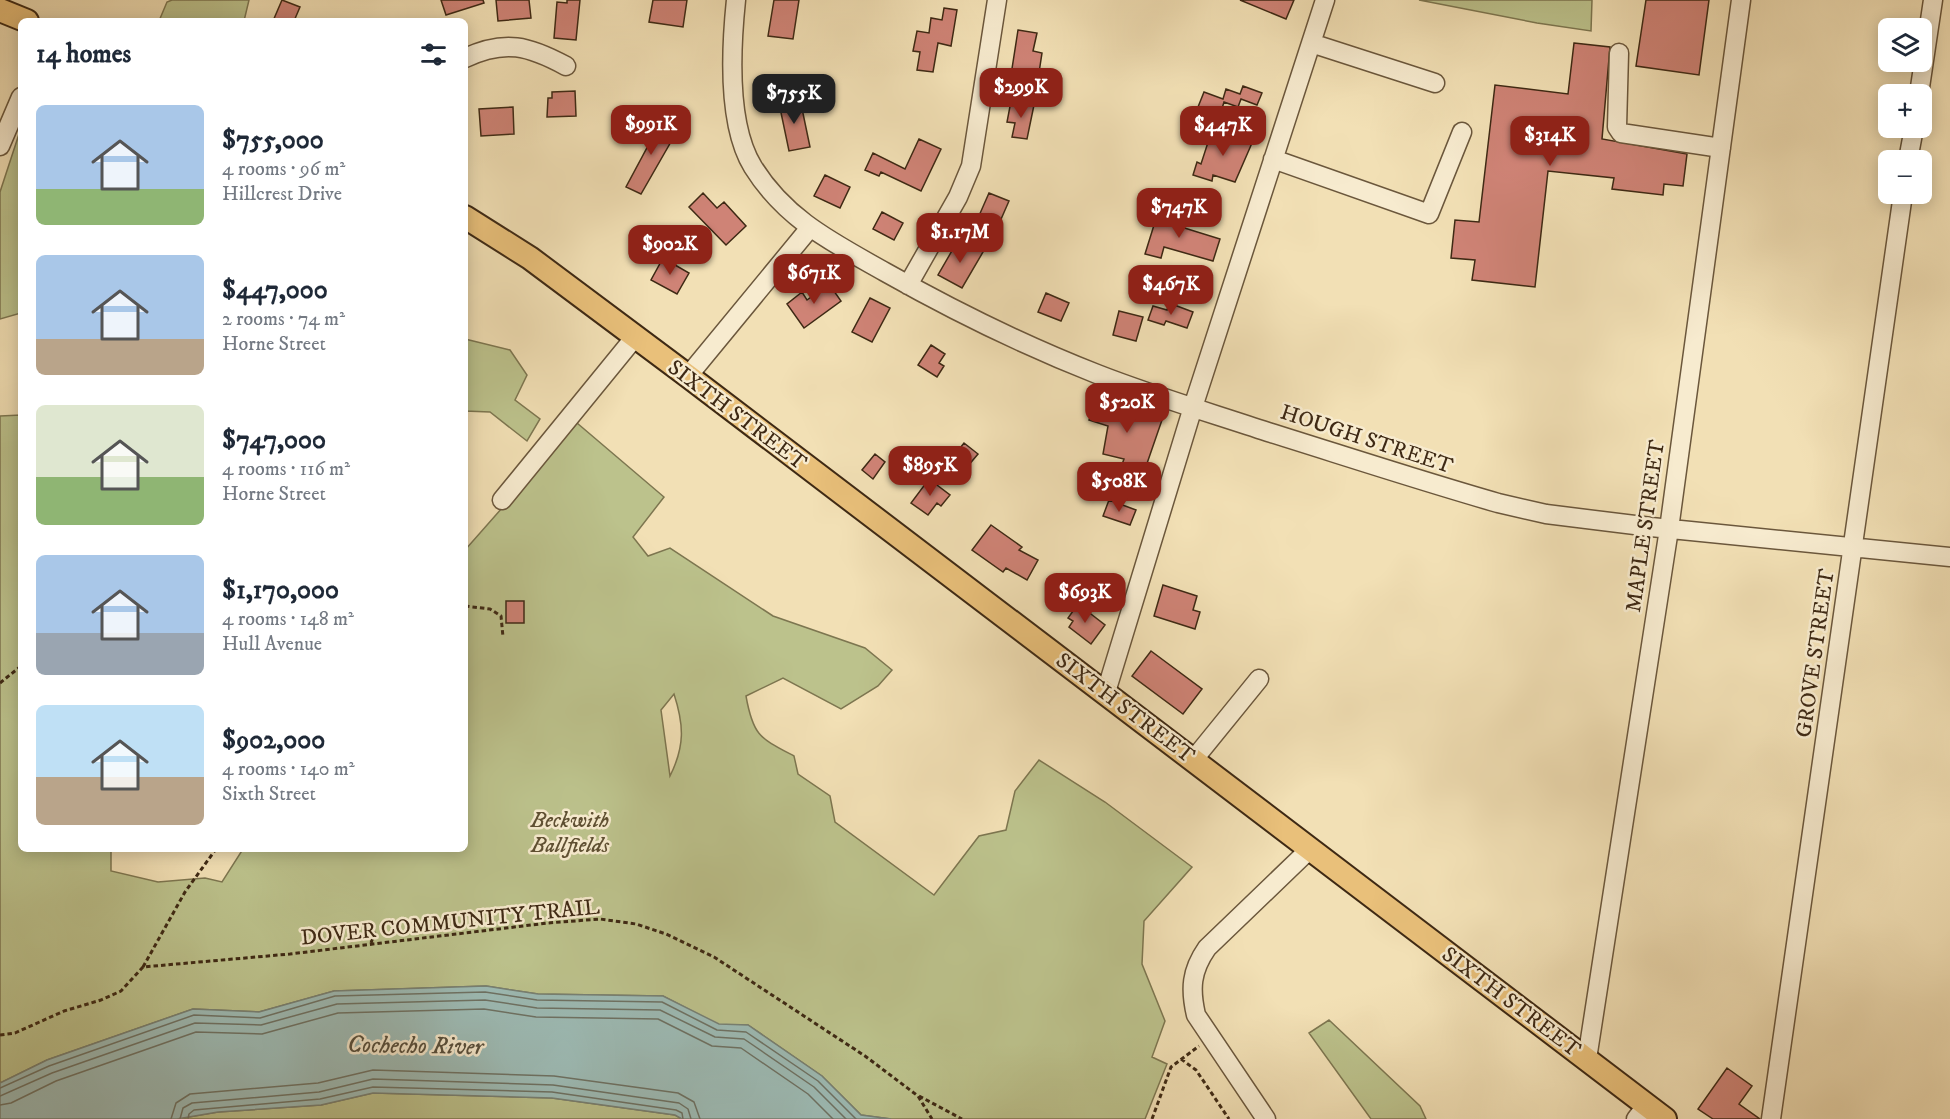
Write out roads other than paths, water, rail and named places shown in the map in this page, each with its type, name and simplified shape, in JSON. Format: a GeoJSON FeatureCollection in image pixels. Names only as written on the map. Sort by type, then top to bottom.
{"type":"FeatureCollection","features":[{"type":"Feature","properties":{"kind":"main road"},"geometry":{"type":"LineString","coordinates":[[0,10],[20,18]]}},
{"type":"Feature","properties":{"kind":"main road","name":"SIXTH STREET"},"geometry":{"type":"LineString","coordinates":[[468,219],[530,258],[1106,692],[1587,1059],[1642,1112],[1665,1119]]}},
{"type":"Feature","properties":{"kind":"street","name":"HOUGH STREET"},"geometry":{"type":"LineString","coordinates":[[735,0],[732,85],[748,155],[752,165],[775,196],[809,229],[958,313],[1028,346],[1100,375],[1193,407],[1498,503],[1546,514],[1669,529],[1950,557]]}},
{"type":"Feature","properties":{"kind":"street"},"geometry":{"type":"LineString","coordinates":[[908,285],[958,197],[971,166],[997,0]]}},
{"type":"Feature","properties":{"kind":"street"},"geometry":{"type":"LineString","coordinates":[[1106,692],[1193,407],[1325,0]]}},
{"type":"Feature","properties":{"kind":"street","name":"MAPLE STREET"},"geometry":{"type":"LineString","coordinates":[[1587,1059],[1669,529],[1742,0]]}},
{"type":"Feature","properties":{"kind":"street"},"geometry":{"type":"LineString","coordinates":[[1920,84],[1933,0]]}},
{"type":"Feature","properties":{"kind":"street"},"geometry":{"type":"LineString","coordinates":[[1311,43],[1435,83]]}},
{"type":"Feature","properties":{"kind":"street"},"geometry":{"type":"LineString","coordinates":[[468,57],[488,49],[512,46],[530,48],[566,66]]}},
{"type":"Feature","properties":{"kind":"street"},"geometry":{"type":"LineString","coordinates":[[1619,53],[1617,127],[1621,133],[1721,148]]}},
{"type":"Feature","properties":{"kind":"street"},"geometry":{"type":"LineString","coordinates":[[0,146],[18,104]]}},
{"type":"Feature","properties":{"kind":"street"},"geometry":{"type":"LineString","coordinates":[[1273,159],[1429,214],[1462,132]]}},
{"type":"Feature","properties":{"kind":"street","name":"GROVE STREET"},"geometry":{"type":"LineString","coordinates":[[1771,1119],[1902,204]]}},
{"type":"Feature","properties":{"kind":"street"},"geometry":{"type":"LineString","coordinates":[[687,376],[809,229]]}},
{"type":"Feature","properties":{"kind":"street"},"geometry":{"type":"LineString","coordinates":[[502,500],[635,338]]}},
{"type":"Feature","properties":{"kind":"street"},"geometry":{"type":"LineString","coordinates":[[1194,759],[1259,679]]}},
{"type":"Feature","properties":{"kind":"street"},"geometry":{"type":"LineString","coordinates":[[1266,1119],[1196,1015],[1191,996],[1191,980],[1200,958],[1311,848]]}},
{"type":"Feature","properties":{"kind":"water","name":"Cochecho River"},"geometry":{"type":"Polygon","coordinates":[[[486,986],[538,994],[663,996],[719,1024],[748,1025],[822,1076],[861,1115],[891,1119],[682,1119],[675,1115],[552,1098],[373,1093],[321,1105],[218,1112],[177,1119],[0,1119],[0,1083],[47,1060],[193,1009],[259,1012],[334,991],[486,986]]]}},
{"type":"Feature","properties":{"kind":"park label","name":"Beckwith Ballfields"},"geometry":{"type":"Point","coordinates":[570,832]}}]}
